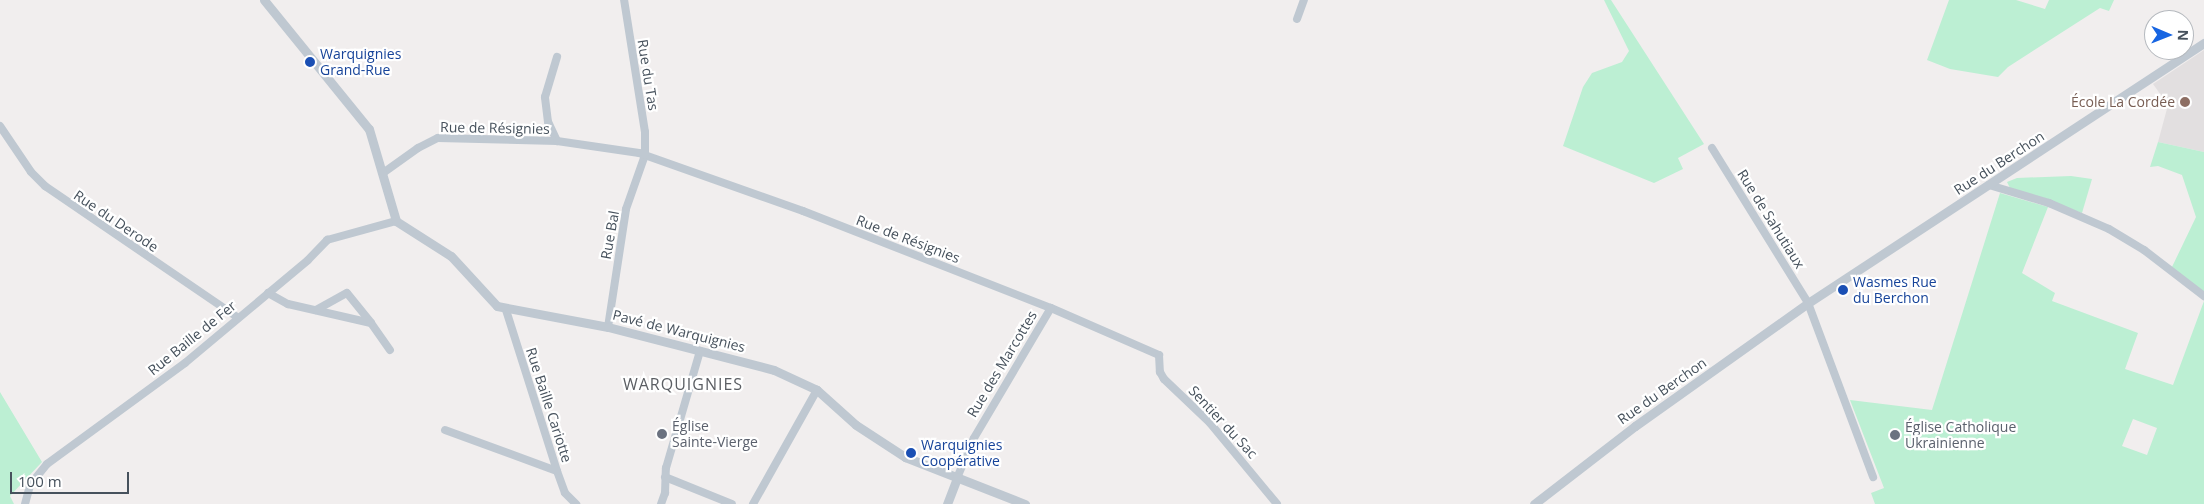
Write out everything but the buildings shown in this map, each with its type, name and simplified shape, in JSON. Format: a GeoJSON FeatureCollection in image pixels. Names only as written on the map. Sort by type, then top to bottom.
{"type":"FeatureCollection","features":[{"type":"Feature","properties":{"kind":"street"},"geometry":{"type":"LineString","coordinates":[[264,0],[369,129],[396,221]]}},
{"type":"Feature","properties":{"kind":"street","name":"Rue du Tas"},"geometry":{"type":"LineString","coordinates":[[624,0],[645,132],[642,154]]}},
{"type":"Feature","properties":{"kind":"street"},"geometry":{"type":"LineString","coordinates":[[1297,19],[1304,0]]}},
{"type":"Feature","properties":{"kind":"street","name":"Rue du Berchon"},"geometry":{"type":"LineString","coordinates":[[1534,504],[1636,426],[1808,303],[2204,43]]}},
{"type":"Feature","properties":{"kind":"street"},"geometry":{"type":"LineString","coordinates":[[557,56],[545,97],[548,122],[557,141]]}},
{"type":"Feature","properties":{"kind":"street","name":"Rue du Derode"},"geometry":{"type":"LineString","coordinates":[[0,126],[31,172],[45,186],[237,317]]}},
{"type":"Feature","properties":{"kind":"street","name":"Rue de Résignies"},"geometry":{"type":"LineString","coordinates":[[383,173],[418,148],[438,138],[557,141],[642,154],[803,211],[1052,308],[1159,355]]}},
{"type":"Feature","properties":{"kind":"street","name":"Rue de Sahutiaux"},"geometry":{"type":"LineString","coordinates":[[1712,148],[1808,303]]}},
{"type":"Feature","properties":{"kind":"street","name":"Rue Bal"},"geometry":{"type":"LineString","coordinates":[[608,327],[626,209],[642,154]]}},
{"type":"Feature","properties":{"kind":"street"},"geometry":{"type":"LineString","coordinates":[[1990,185],[2049,202],[2109,229],[2144,250],[2204,296]]}},
{"type":"Feature","properties":{"kind":"street","name":"Rue Baille de Fer"},"geometry":{"type":"LineString","coordinates":[[24,504],[30,486],[46,464],[185,363],[327,240],[396,221]]}},
{"type":"Feature","properties":{"kind":"street","name":"Pavé de Warquignies"},"geometry":{"type":"LineString","coordinates":[[396,221],[451,256],[486,296],[506,310],[608,327],[774,370],[816,390],[888,448],[957,478]]}},
{"type":"Feature","properties":{"kind":"street"},"geometry":{"type":"LineString","coordinates":[[316,310],[342,292],[352,295],[390,350]]}},
{"type":"Feature","properties":{"kind":"street"},"geometry":{"type":"LineString","coordinates":[[268,293],[288,304],[371,323]]}},
{"type":"Feature","properties":{"kind":"street"},"geometry":{"type":"LineString","coordinates":[[1808,303],[1874,477]]}},
{"type":"Feature","properties":{"kind":"street","name":"Rue des Marcottes"},"geometry":{"type":"LineString","coordinates":[[957,478],[975,436],[1052,308]]}},
{"type":"Feature","properties":{"kind":"street","name":"Rue Baille Cariotte"},"geometry":{"type":"LineString","coordinates":[[506,310],[557,471],[565,493],[576,504]]}},
{"type":"Feature","properties":{"kind":"street"},"geometry":{"type":"LineString","coordinates":[[661,504],[665,477],[700,351]]}},
{"type":"Feature","properties":{"kind":"street","name":"Sentier du Sac"},"geometry":{"type":"LineString","coordinates":[[1159,355],[1160,372],[1164,379],[1201,413],[1278,504]]}},
{"type":"Feature","properties":{"kind":"street"},"geometry":{"type":"LineString","coordinates":[[753,504],[816,390]]}},
{"type":"Feature","properties":{"kind":"street"},"geometry":{"type":"LineString","coordinates":[[445,430],[557,471]]}},
{"type":"Feature","properties":{"kind":"street"},"geometry":{"type":"LineString","coordinates":[[665,477],[732,504]]}},
{"type":"Feature","properties":{"kind":"street"},"geometry":{"type":"LineString","coordinates":[[947,504],[957,478],[1026,504]]}},
{"type":"Feature","properties":{"kind":"shaded area","name":"École La Cordée"},"geometry":{"type":"Polygon","coordinates":[[[2204,50],[2204,152],[2158,142],[2168,105],[2153,84],[2189,60],[2194,60],[2194,57],[2204,50]]]}},
{"type":"Feature","properties":{"kind":"green space"},"geometry":{"type":"Polygon","coordinates":[[[1604,0],[1611,0],[1704,144],[1678,158],[1683,169],[1654,183],[1563,146],[1583,87],[1592,73],[1622,62],[1629,51],[1604,0]]]}},
{"type":"Feature","properties":{"kind":"green space"},"geometry":{"type":"Polygon","coordinates":[[[1949,0],[2016,0],[2045,9],[2049,0],[2114,0],[2109,11],[2100,8],[2008,67],[1998,77],[1950,69],[1927,60],[1949,0]]]}},
{"type":"Feature","properties":{"kind":"green space"},"geometry":{"type":"Polygon","coordinates":[[[2158,142],[2204,152],[2204,296],[2171,269],[2196,217],[2182,175],[2158,166],[2150,167],[2158,142]]]}},
{"type":"Feature","properties":{"kind":"green space"},"geometry":{"type":"Polygon","coordinates":[[[2071,176],[2092,179],[2082,213],[2010,188],[2007,182],[2017,178],[2071,176]]]}},
{"type":"Feature","properties":{"kind":"green space"},"geometry":{"type":"Polygon","coordinates":[[[2000,193],[2048,207],[2022,273],[2055,293],[2052,301],[2138,333],[2125,369],[2173,385],[2204,301],[2204,504],[1875,504],[1871,493],[1884,488],[1850,400],[1932,410],[2000,193]],[[2133,419],[2122,446],[2147,455],[2157,428],[2133,419]]]}},
{"type":"Feature","properties":{"kind":"green space"},"geometry":{"type":"Polygon","coordinates":[[[0,392],[42,462],[10,496],[14,504],[0,504],[0,392]]]}},
{"type":"Feature","properties":{"kind":"place","name":"Warquignies Grand-Rue"},"geometry":{"type":"Point","coordinates":[310,62]}},
{"type":"Feature","properties":{"kind":"place","name":"École La Cordée"},"geometry":{"type":"Point","coordinates":[2185,102]}},
{"type":"Feature","properties":{"kind":"place","name":"Wasmes Rue du Berchon"},"geometry":{"type":"Point","coordinates":[1843,290]}},
{"type":"Feature","properties":{"kind":"place","name":"Église Sainte-Vierge"},"geometry":{"type":"Point","coordinates":[662,434]}},
{"type":"Feature","properties":{"kind":"place","name":"Église Catholique Ukrainienne"},"geometry":{"type":"Point","coordinates":[1895,435]}},
{"type":"Feature","properties":{"kind":"place","name":"Warquignies Coopérative"},"geometry":{"type":"Point","coordinates":[911,453]}},
{"type":"Feature","properties":{"kind":"district","name":"WARQUIGNIES"},"geometry":{"type":"Point","coordinates":[683,384]}}]}
